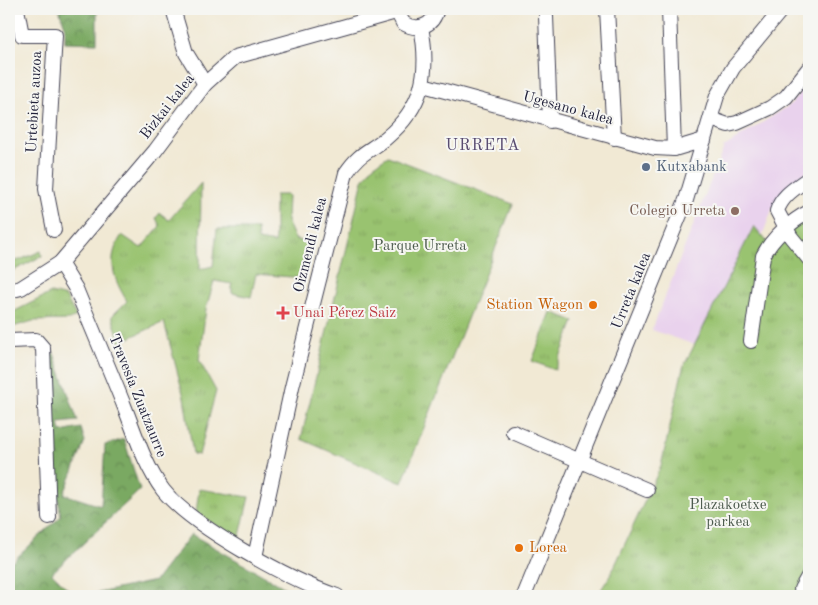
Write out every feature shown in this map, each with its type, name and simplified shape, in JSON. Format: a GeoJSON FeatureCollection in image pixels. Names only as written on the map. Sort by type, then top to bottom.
{"type":"FeatureCollection","features":[{"type":"Feature","properties":{"kind":"street","name":"Urtebieta auzoa"},"geometry":{"type":"LineString","coordinates":[[17,9],[22,35],[55,35],[46,190],[54,230]]}},
{"type":"Feature","properties":{"kind":"street"},"geometry":{"type":"LineString","coordinates":[[172,9],[186,53],[205,84]]}},
{"type":"Feature","properties":{"kind":"street"},"geometry":{"type":"LineString","coordinates":[[421,27],[432,21],[437,9]]}},
{"type":"Feature","properties":{"kind":"street"},"geometry":{"type":"LineString","coordinates":[[607,9],[614,138]]}},
{"type":"Feature","properties":{"kind":"street"},"geometry":{"type":"LineString","coordinates":[[669,9],[674,149]]}},
{"type":"Feature","properties":{"kind":"street","name":"Urreta kalea"},"geometry":{"type":"LineString","coordinates":[[524,596],[686,200],[717,96],[733,68],[782,9]]}},
{"type":"Feature","properties":{"kind":"street","name":"Bizkai kalea"},"geometry":{"type":"LineString","coordinates":[[13,291],[60,263],[155,151],[205,84],[235,57],[396,10],[403,23],[414,28],[421,27]]}},
{"type":"Feature","properties":{"kind":"street"},"geometry":{"type":"LineString","coordinates":[[546,16],[550,121]]}},
{"type":"Feature","properties":{"kind":"street","name":"Oizmendi kalea"},"geometry":{"type":"LineString","coordinates":[[255,557],[292,387],[346,173],[354,160],[385,139],[403,121],[415,105],[425,74],[421,27]]}},
{"type":"Feature","properties":{"kind":"street"},"geometry":{"type":"LineString","coordinates":[[711,119],[728,125],[737,124],[770,108],[786,97],[809,68]]}},
{"type":"Feature","properties":{"kind":"street","name":"Ugesano kalea"},"geometry":{"type":"LineString","coordinates":[[423,85],[655,148],[674,149],[704,140]]}},
{"type":"Feature","properties":{"kind":"street"},"geometry":{"type":"LineString","coordinates":[[809,178],[787,194],[777,211],[786,228],[809,259]]}},
{"type":"Feature","properties":{"kind":"street"},"geometry":{"type":"LineString","coordinates":[[751,341],[763,256],[769,244],[786,228],[809,212]]}},
{"type":"Feature","properties":{"kind":"street","name":"Travesía Zuatzaurre"},"geometry":{"type":"LineString","coordinates":[[60,263],[76,289],[147,464],[163,489],[193,518],[255,557],[312,592],[337,596]]}},
{"type":"Feature","properties":{"kind":"street"},"geometry":{"type":"LineString","coordinates":[[9,341],[36,340],[43,348],[49,517]]}},
{"type":"Feature","properties":{"kind":"street"},"geometry":{"type":"LineString","coordinates":[[513,432],[647,490]]}},
{"type":"Feature","properties":{"kind":"street"},"geometry":{"type":"LineString","coordinates":[[801,589],[809,575]]}},
{"type":"Feature","properties":{"kind":"shaded area","name":"Colegio Urreta"},"geometry":{"type":"Polygon","coordinates":[[[809,81],[809,170],[789,185],[776,199],[758,247],[698,346],[652,330],[724,147],[790,105],[809,81]]]}},
{"type":"Feature","properties":{"kind":"green space"},"geometry":{"type":"Polygon","coordinates":[[[59,9],[97,9],[97,43],[65,42],[65,26],[59,9]]]}},
{"type":"Feature","properties":{"kind":"green space","name":"Parque Urreta"},"geometry":{"type":"Polygon","coordinates":[[[388,156],[513,204],[402,483],[301,439],[363,180],[373,166],[388,156]]]}},
{"type":"Feature","properties":{"kind":"green space"},"geometry":{"type":"Polygon","coordinates":[[[201,183],[200,269],[213,266],[217,229],[257,229],[258,240],[275,243],[275,195],[288,195],[287,221],[295,239],[311,244],[303,278],[256,274],[251,297],[232,293],[232,284],[214,281],[206,309],[199,360],[216,391],[199,455],[193,454],[184,397],[164,322],[120,342],[112,316],[127,301],[118,285],[113,268],[114,252],[122,235],[141,248],[160,226],[156,218],[160,213],[169,220],[201,183]]]}},
{"type":"Feature","properties":{"kind":"green space","name":"Plazakoetxe parkea"},"geometry":{"type":"Polygon","coordinates":[[[809,208],[809,596],[597,596],[611,574],[661,466],[683,368],[754,226],[769,244],[809,208]]]}},
{"type":"Feature","properties":{"kind":"green space"},"geometry":{"type":"Polygon","coordinates":[[[41,251],[42,256],[9,273],[9,258],[17,261],[41,251]]]}},
{"type":"Feature","properties":{"kind":"green space"},"geometry":{"type":"Polygon","coordinates":[[[51,293],[66,297],[76,316],[70,320],[33,321],[9,328],[9,314],[51,293]]]}},
{"type":"Feature","properties":{"kind":"green space"},"geometry":{"type":"Polygon","coordinates":[[[551,312],[574,321],[555,370],[532,361],[551,312]]]}},
{"type":"Feature","properties":{"kind":"green space"},"geometry":{"type":"Polygon","coordinates":[[[53,351],[78,421],[59,423],[61,432],[81,428],[85,442],[64,494],[101,506],[105,445],[124,439],[140,490],[52,573],[75,596],[9,596],[9,565],[61,516],[52,468],[46,366],[53,351]]]}},
{"type":"Feature","properties":{"kind":"green space"},"geometry":{"type":"Polygon","coordinates":[[[199,489],[249,497],[239,540],[196,513],[199,489]]]}},
{"type":"Feature","properties":{"kind":"green space"},"geometry":{"type":"Polygon","coordinates":[[[191,534],[294,593],[294,596],[83,596],[155,581],[191,534]]]}},
{"type":"Feature","properties":{"kind":"place","name":"Kutxabank"},"geometry":{"type":"Point","coordinates":[646,167]}},
{"type":"Feature","properties":{"kind":"place","name":"Colegio Urreta"},"geometry":{"type":"Point","coordinates":[735,211]}},
{"type":"Feature","properties":{"kind":"place","name":"Station Wagon"},"geometry":{"type":"Point","coordinates":[593,305]}},
{"type":"Feature","properties":{"kind":"place","name":"Unai Pérez Saiz"},"geometry":{"type":"Point","coordinates":[283,313]}},
{"type":"Feature","properties":{"kind":"place","name":"Lorea"},"geometry":{"type":"Point","coordinates":[519,548]}},
{"type":"Feature","properties":{"kind":"district","name":"URRETA"},"geometry":{"type":"Point","coordinates":[483,146]}}]}
